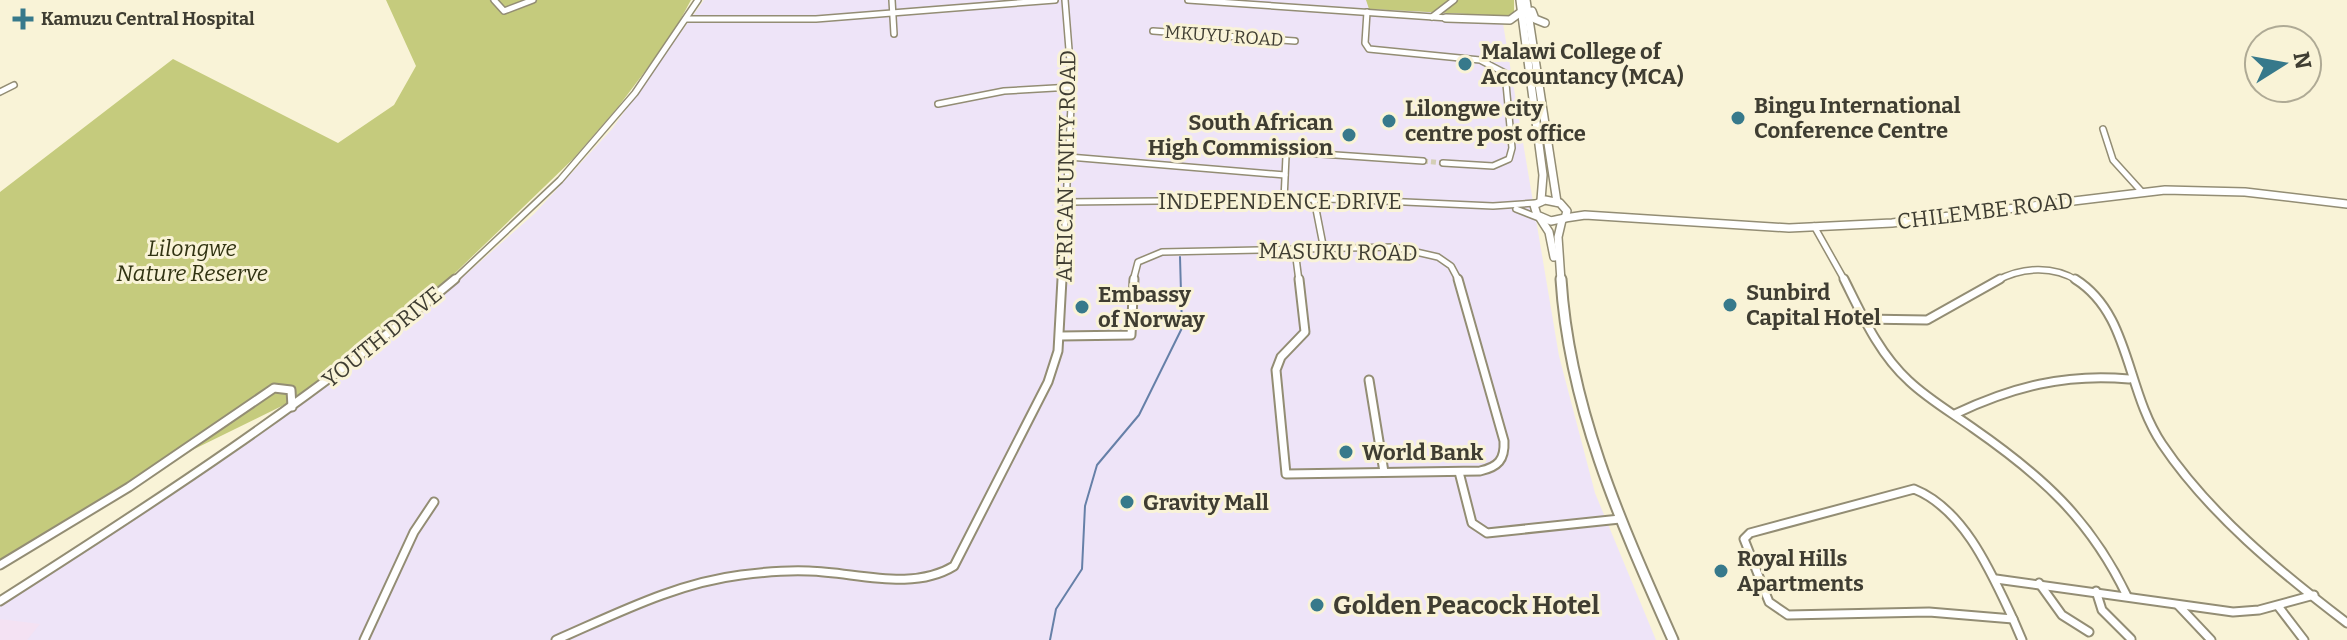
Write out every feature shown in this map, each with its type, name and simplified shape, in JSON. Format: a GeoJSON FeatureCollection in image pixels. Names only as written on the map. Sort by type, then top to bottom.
{"type":"FeatureCollection","features":[{"type":"Feature","properties":{"kind":"main road"},"geometry":{"type":"LineString","coordinates":[[1520,0],[1521,11],[1528,25],[1560,204],[1567,211],[1558,234],[1560,277],[1573,369],[1604,477],[1673,640]]}},
{"type":"Feature","properties":{"kind":"main road"},"geometry":{"type":"LineString","coordinates":[[1528,0],[1533,16],[1545,23],[1528,25]]}},
{"type":"Feature","properties":{"kind":"main road"},"geometry":{"type":"LineString","coordinates":[[1528,0],[1528,63]]}},
{"type":"Feature","properties":{"kind":"main road"},"geometry":{"type":"LineString","coordinates":[[1446,18],[1510,20],[1519,16],[1521,11]]}},
{"type":"Feature","properties":{"kind":"main road"},"geometry":{"type":"LineString","coordinates":[[1495,20],[1520,28],[1528,63],[1543,175],[1538,202],[1533,210],[1549,232],[1560,277]]}},
{"type":"Feature","properties":{"kind":"main road","name":"CHILEMBE ROAD"},"geometry":{"type":"LineString","coordinates":[[1623,217],[1769,228],[1814,226],[1907,221],[2142,192],[2245,192],[2347,204]]}},
{"type":"Feature","properties":{"kind":"main road"},"geometry":{"type":"LineString","coordinates":[[1538,202],[1623,217]]}},
{"type":"Feature","properties":{"kind":"main road"},"geometry":{"type":"LineString","coordinates":[[1539,218],[1564,219],[1576,215],[1623,217]]}},
{"type":"Feature","properties":{"kind":"street"},"geometry":{"type":"LineString","coordinates":[[494,0],[504,11],[533,0]]}},
{"type":"Feature","properties":{"kind":"street","name":"YOUTH DRIVE"},"geometry":{"type":"LineString","coordinates":[[0,601],[165,496],[292,407],[410,316],[543,196],[615,119],[698,0]]}},
{"type":"Feature","properties":{"kind":"street"},"geometry":{"type":"LineString","coordinates":[[892,0],[894,34]]}},
{"type":"Feature","properties":{"kind":"street"},"geometry":{"type":"LineString","coordinates":[[686,19],[775,21],[1055,0]]}},
{"type":"Feature","properties":{"kind":"street","name":"AFRICAN UNITY ROAD"},"geometry":{"type":"LineString","coordinates":[[556,640],[662,593],[729,576],[783,571],[923,579],[944,574],[957,562],[1048,382],[1061,336],[1072,87],[1065,0]]}},
{"type":"Feature","properties":{"kind":"street"},"geometry":{"type":"LineString","coordinates":[[1188,0],[1495,20],[1528,25]]}},
{"type":"Feature","properties":{"kind":"street"},"geometry":{"type":"LineString","coordinates":[[1432,17],[1454,0]]}},
{"type":"Feature","properties":{"kind":"street"},"geometry":{"type":"LineString","coordinates":[[1367,12],[1365,43],[1369,49],[1395,55],[1483,60],[1497,65],[1505,73],[1512,148],[1509,159],[1493,166],[1443,163]]}},
{"type":"Feature","properties":{"kind":"street","name":"MKUYU ROAD"},"geometry":{"type":"LineString","coordinates":[[1153,31],[1295,41]]}},
{"type":"Feature","properties":{"kind":"street"},"geometry":{"type":"LineString","coordinates":[[0,92],[14,85]]}},
{"type":"Feature","properties":{"kind":"street"},"geometry":{"type":"LineString","coordinates":[[938,104],[1019,89],[1072,87]]}},
{"type":"Feature","properties":{"kind":"street"},"geometry":{"type":"LineString","coordinates":[[2103,129],[2113,160],[2142,192]]}},
{"type":"Feature","properties":{"kind":"street"},"geometry":{"type":"LineString","coordinates":[[1284,200],[1286,156],[1292,152],[1423,161]]}},
{"type":"Feature","properties":{"kind":"street"},"geometry":{"type":"LineString","coordinates":[[1069,157],[1285,175]]}},
{"type":"Feature","properties":{"kind":"street"},"geometry":{"type":"LineString","coordinates":[[1314,199],[1324,250]]}},
{"type":"Feature","properties":{"kind":"street","name":"INDEPENDENCE DRIVE"},"geometry":{"type":"LineString","coordinates":[[1067,202],[1405,200],[1518,209],[1539,218]]}},
{"type":"Feature","properties":{"kind":"street","name":"INDEPENDENCE DRIVE"},"geometry":{"type":"LineString","coordinates":[[1493,206],[1538,202]]}},
{"type":"Feature","properties":{"kind":"street"},"geometry":{"type":"LineString","coordinates":[[1814,226],[1863,319],[1901,373],[2033,470],[2069,502],[2116,568],[2127,596]]}},
{"type":"Feature","properties":{"kind":"street","name":"MASUKU ROAD"},"geometry":{"type":"LineString","coordinates":[[1061,336],[1131,335],[1134,270],[1138,261],[1150,254],[1295,250],[1422,251],[1448,263],[1459,276],[1505,448],[1502,460],[1494,468],[1459,472],[1286,474],[1276,370],[1281,357],[1305,332],[1295,250]]}},
{"type":"Feature","properties":{"kind":"street"},"geometry":{"type":"LineString","coordinates":[[1863,319],[1911,321],[1934,318],[2017,271],[2053,271],[2082,283],[2111,309],[2129,379],[2147,420],[2192,482],[2347,623]]}},
{"type":"Feature","properties":{"kind":"street"},"geometry":{"type":"LineString","coordinates":[[1955,414],[2013,387],[2041,380],[2085,375],[2129,379]]}},
{"type":"Feature","properties":{"kind":"street"},"geometry":{"type":"LineString","coordinates":[[1369,380],[1384,472]]}},
{"type":"Feature","properties":{"kind":"street"},"geometry":{"type":"LineString","coordinates":[[0,565],[129,487],[274,388],[291,390],[292,407]]}},
{"type":"Feature","properties":{"kind":"street"},"geometry":{"type":"LineString","coordinates":[[1459,472],[1472,523],[1487,533],[1620,519]]}},
{"type":"Feature","properties":{"kind":"street"},"geometry":{"type":"LineString","coordinates":[[2014,619],[1929,612],[1788,615],[1769,602],[1744,539],[1766,528],[1916,489],[1931,498],[1960,529],[1996,579],[2014,619],[2022,640]]}},
{"type":"Feature","properties":{"kind":"street"},"geometry":{"type":"LineString","coordinates":[[364,640],[414,532],[434,502]]}},
{"type":"Feature","properties":{"kind":"street"},"geometry":{"type":"LineString","coordinates":[[1996,579],[2243,612],[2314,595]]}},
{"type":"Feature","properties":{"kind":"street"},"geometry":{"type":"LineString","coordinates":[[2039,583],[2062,615],[2089,632]]}},
{"type":"Feature","properties":{"kind":"street"},"geometry":{"type":"LineString","coordinates":[[2096,591],[2102,610],[2131,639]]}},
{"type":"Feature","properties":{"kind":"street"},"geometry":{"type":"LineString","coordinates":[[2178,605],[2211,640]]}},
{"type":"Feature","properties":{"kind":"street"},"geometry":{"type":"LineString","coordinates":[[2278,606],[2304,640]]}},
{"type":"Feature","properties":{"kind":"shaded area"},"geometry":{"type":"Polygon","coordinates":[[[704,0],[1499,0],[1559,356],[1595,493],[1656,640],[0,640],[0,602],[350,369],[436,301],[534,214],[612,129],[704,0]]]}},
{"type":"Feature","properties":{"kind":"shaded area"},"geometry":{"type":"Polygon","coordinates":[[[0,619],[40,624],[27,640],[0,640],[0,619]]]}},
{"type":"Feature","properties":{"kind":"green space","name":"Lilongwe Nature Reserve"},"geometry":{"type":"Polygon","coordinates":[[[386,0],[691,0],[671,37],[618,107],[573,159],[454,274],[296,399],[176,458],[0,570],[0,192],[173,59],[338,143],[394,105],[416,66],[386,0]]]}},
{"type":"Feature","properties":{"kind":"green space"},"geometry":{"type":"Polygon","coordinates":[[[1366,0],[1514,0],[1514,13],[1506,16],[1369,9],[1366,0]]]}},
{"type":"Feature","properties":{"kind":"waterway"},"geometry":{"type":"LineString","coordinates":[[1050,640],[1056,609],[1082,569],[1085,506],[1097,465],[1139,415],[1182,328],[1180,257]]}},
{"type":"Feature","properties":{"kind":"tunnel"},"geometry":{"type":"LineString","coordinates":[[1423,161],[1443,163]]}},
{"type":"Feature","properties":{"kind":"place","name":"Kamuzu Central Hospital"},"geometry":{"type":"Point","coordinates":[23,19]}},
{"type":"Feature","properties":{"kind":"place","name":"Malawi College of Accountancy (MCA)"},"geometry":{"type":"Point","coordinates":[1465,64]}},
{"type":"Feature","properties":{"kind":"place","name":"Bingu International Conference Centre"},"geometry":{"type":"Point","coordinates":[1738,118]}},
{"type":"Feature","properties":{"kind":"place","name":"Lilongwe city centre post office"},"geometry":{"type":"Point","coordinates":[1389,121]}},
{"type":"Feature","properties":{"kind":"place","name":"South African High Commission"},"geometry":{"type":"Point","coordinates":[1349,135]}},
{"type":"Feature","properties":{"kind":"place","name":"Sunbird Capital Hotel"},"geometry":{"type":"Point","coordinates":[1730,305]}},
{"type":"Feature","properties":{"kind":"place","name":"Embassy of Norway"},"geometry":{"type":"Point","coordinates":[1082,307]}},
{"type":"Feature","properties":{"kind":"place","name":"World Bank"},"geometry":{"type":"Point","coordinates":[1346,452]}},
{"type":"Feature","properties":{"kind":"place","name":"Gravity Mall"},"geometry":{"type":"Point","coordinates":[1127,502]}},
{"type":"Feature","properties":{"kind":"place","name":"Royal Hills Apartments"},"geometry":{"type":"Point","coordinates":[1721,571]}},
{"type":"Feature","properties":{"kind":"place","name":"Golden Peacock Hotel"},"geometry":{"type":"Point","coordinates":[1317,605]}}]}
